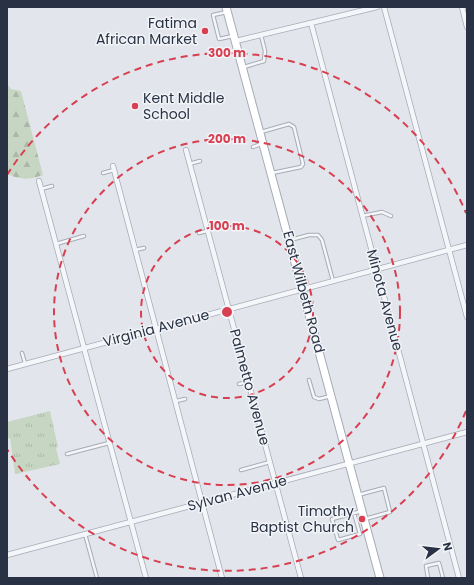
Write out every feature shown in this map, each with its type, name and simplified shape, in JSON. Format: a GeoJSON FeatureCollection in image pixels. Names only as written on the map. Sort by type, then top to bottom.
{"type":"FeatureCollection","features":[{"type":"Feature","properties":{"kind":"main road","name":"East Wilbeth Road"},"geometry":{"type":"LineString","coordinates":[[227,9],[380,578]]}},
{"type":"Feature","properties":{"kind":"street"},"geometry":{"type":"LineString","coordinates":[[235,38],[261,35],[377,7]]}},
{"type":"Feature","properties":{"kind":"street"},"geometry":{"type":"LineString","coordinates":[[384,7],[467,317]]}},
{"type":"Feature","properties":{"kind":"street"},"geometry":{"type":"LineString","coordinates":[[462,7],[467,26]]}},
{"type":"Feature","properties":{"kind":"street","name":"Minota Avenue"},"geometry":{"type":"LineString","coordinates":[[311,23],[459,578]]}},
{"type":"Feature","properties":{"kind":"street","name":"Palmetto Avenue"},"geometry":{"type":"LineString","coordinates":[[186,150],[301,578]]}},
{"type":"Feature","properties":{"kind":"street"},"geometry":{"type":"LineString","coordinates":[[113,168],[222,578]]}},
{"type":"Feature","properties":{"kind":"street"},"geometry":{"type":"LineString","coordinates":[[39,181],[146,578]]}},
{"type":"Feature","properties":{"kind":"street","name":"Virginia Avenue"},"geometry":{"type":"LineString","coordinates":[[7,369],[84,347],[467,245]]}},
{"type":"Feature","properties":{"kind":"street","name":"Sylvan Avenue"},"geometry":{"type":"LineString","coordinates":[[7,555],[467,432]]}},
{"type":"Feature","properties":{"kind":"lane"},"geometry":{"type":"LineString","coordinates":[[227,9],[212,15],[219,40],[235,38]]}},
{"type":"Feature","properties":{"kind":"lane"},"geometry":{"type":"LineString","coordinates":[[243,67],[264,61],[265,51],[261,35]]}},
{"type":"Feature","properties":{"kind":"lane"},"geometry":{"type":"LineString","coordinates":[[260,132],[289,124],[294,127],[304,164],[301,168],[272,173]]}},
{"type":"Feature","properties":{"kind":"lane"},"geometry":{"type":"LineString","coordinates":[[253,147],[264,144]]}},
{"type":"Feature","properties":{"kind":"lane"},"geometry":{"type":"LineString","coordinates":[[190,164],[200,161]]}},
{"type":"Feature","properties":{"kind":"lane"},"geometry":{"type":"LineString","coordinates":[[103,173],[113,168]]}},
{"type":"Feature","properties":{"kind":"lane"},"geometry":{"type":"LineString","coordinates":[[41,189],[52,186]]}},
{"type":"Feature","properties":{"kind":"lane"},"geometry":{"type":"LineString","coordinates":[[362,216],[382,212],[391,216]]}},
{"type":"Feature","properties":{"kind":"lane"},"geometry":{"type":"LineString","coordinates":[[199,233],[208,231]]}},
{"type":"Feature","properties":{"kind":"lane"},"geometry":{"type":"LineString","coordinates":[[290,240],[309,234],[318,235],[322,240],[333,281]]}},
{"type":"Feature","properties":{"kind":"lane"},"geometry":{"type":"LineString","coordinates":[[56,245],[84,236]]}},
{"type":"Feature","properties":{"kind":"lane"},"geometry":{"type":"LineString","coordinates":[[135,250],[144,248]]}},
{"type":"Feature","properties":{"kind":"lane"},"geometry":{"type":"LineString","coordinates":[[22,353],[25,363]]}},
{"type":"Feature","properties":{"kind":"lane"},"geometry":{"type":"LineString","coordinates":[[309,380],[314,397],[319,399],[331,396]]}},
{"type":"Feature","properties":{"kind":"lane"},"geometry":{"type":"LineString","coordinates":[[239,384],[248,381]]}},
{"type":"Feature","properties":{"kind":"lane"},"geometry":{"type":"LineString","coordinates":[[175,401],[185,399]]}},
{"type":"Feature","properties":{"kind":"lane"},"geometry":{"type":"LineString","coordinates":[[67,454],[109,442]]}},
{"type":"Feature","properties":{"kind":"lane"},"geometry":{"type":"LineString","coordinates":[[241,470],[270,462]]}},
{"type":"Feature","properties":{"kind":"lane"},"geometry":{"type":"LineString","coordinates":[[358,495],[384,488],[390,512],[364,519]]}},
{"type":"Feature","properties":{"kind":"lane"},"geometry":{"type":"LineString","coordinates":[[354,513],[360,534],[338,540],[332,519],[354,513],[362,511]]}},
{"type":"Feature","properties":{"kind":"lane"},"geometry":{"type":"LineString","coordinates":[[84,534],[97,578]]}},
{"type":"Feature","properties":{"kind":"lane"},"geometry":{"type":"LineString","coordinates":[[428,578],[426,566],[439,563],[443,578]]}},
{"type":"Feature","properties":{"kind":"green space"},"geometry":{"type":"Polygon","coordinates":[[[7,84],[11,89],[21,91],[43,175],[25,179],[7,174],[7,84]]]}},
{"type":"Feature","properties":{"kind":"green space"},"geometry":{"type":"Polygon","coordinates":[[[50,411],[60,464],[15,474],[10,438],[7,438],[7,422],[50,411]]]}},
{"type":"Feature","properties":{"kind":"place","name":"Fatima African Market"},"geometry":{"type":"Point","coordinates":[205,31]}},
{"type":"Feature","properties":{"kind":"place","name":"Kent Middle School"},"geometry":{"type":"Point","coordinates":[135,106]}},
{"type":"Feature","properties":{"kind":"place","name":"Timothy Baptist Church"},"geometry":{"type":"Point","coordinates":[362,519]}}]}
